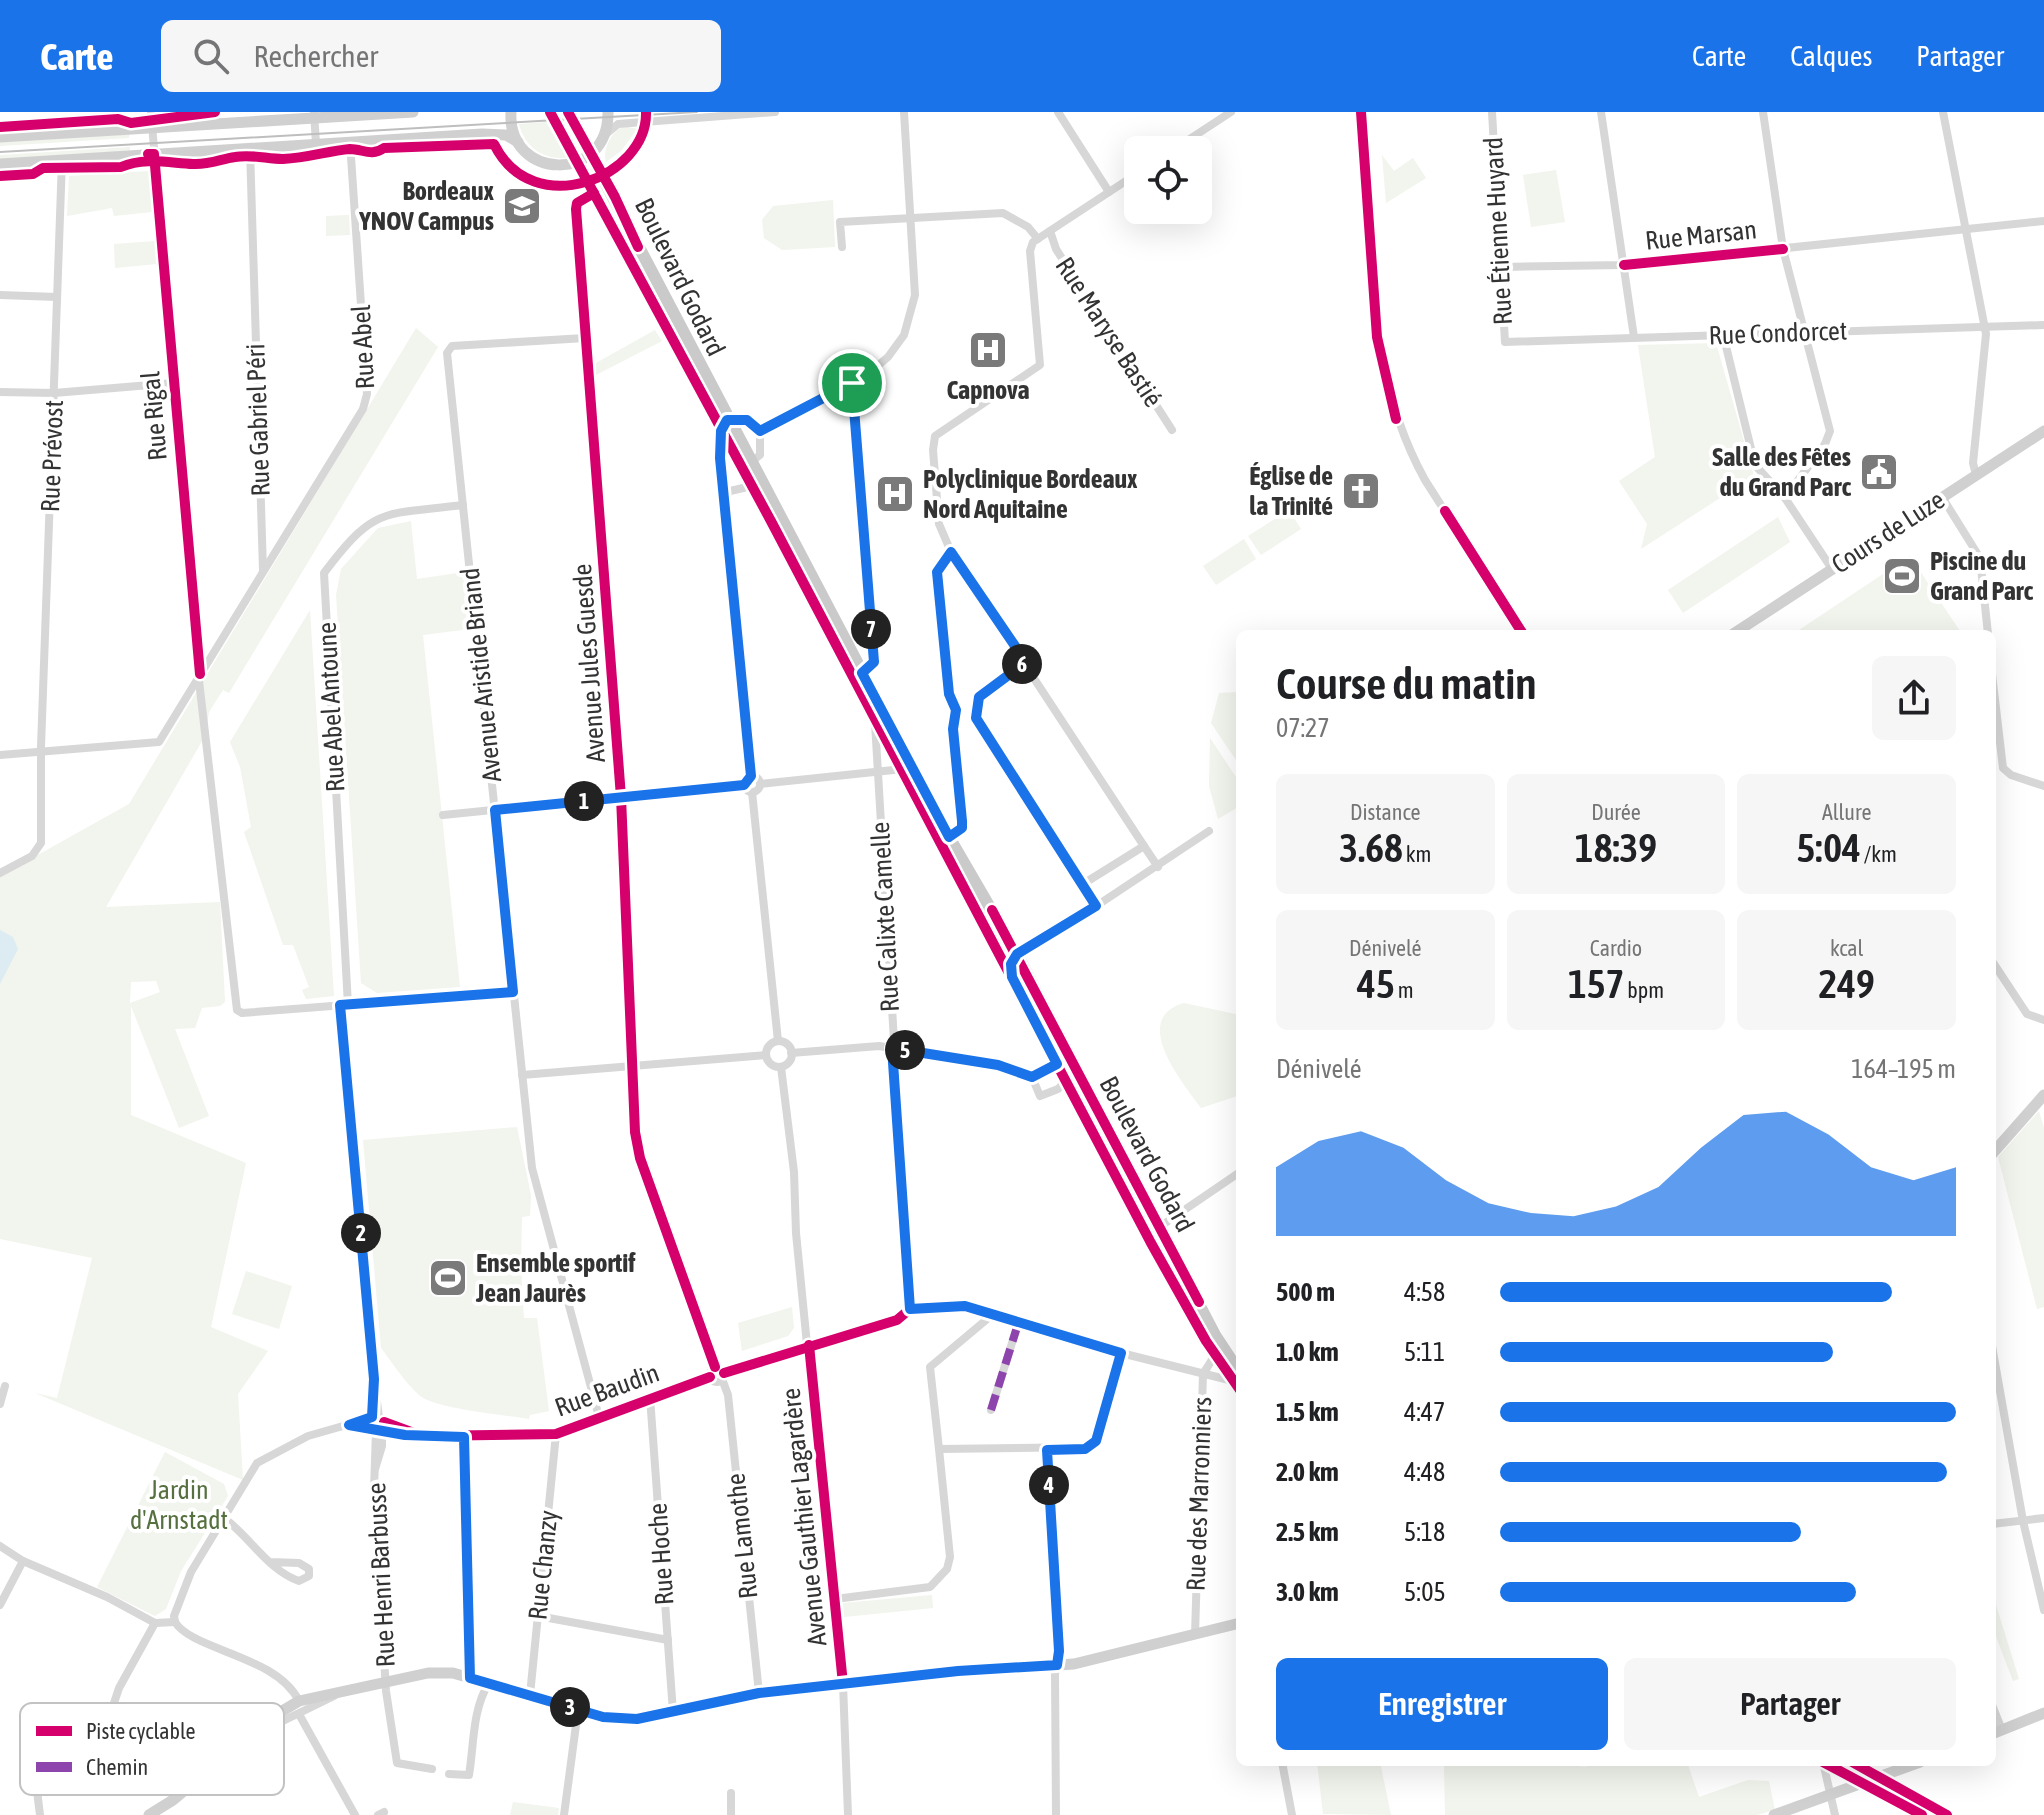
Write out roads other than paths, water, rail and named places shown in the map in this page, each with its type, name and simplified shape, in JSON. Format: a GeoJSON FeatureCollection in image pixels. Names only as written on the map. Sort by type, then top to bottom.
{"type":"FeatureCollection","features":[{"type":"Feature","properties":{"kind":"main road","name":"Boulevard Godard"},"geometry":{"type":"LineString","coordinates":[[550,112],[724,426],[750,463],[949,837],[1017,954],[1160,1224],[1236,1377]]}},
{"type":"Feature","properties":{"kind":"main road","name":"Boulevard Godard"},"geometry":{"type":"LineString","coordinates":[[568,112],[752,486],[1057,1064],[1068,1078],[1151,1243],[1215,1355],[1236,1379]]}},
{"type":"Feature","properties":{"kind":"main road"},"geometry":{"type":"LineString","coordinates":[[1830,1766],[1922,1815]]}},
{"type":"Feature","properties":{"kind":"main road"},"geometry":{"type":"LineString","coordinates":[[1859,1766],[1947,1815]]}},
{"type":"Feature","properties":{"kind":"street","name":"Rue Rigal"},"geometry":{"type":"LineString","coordinates":[[151,112],[201,670]]}},
{"type":"Feature","properties":{"kind":"street"},"geometry":{"type":"LineString","coordinates":[[0,137],[314,115],[413,112]]}},
{"type":"Feature","properties":{"kind":"street"},"geometry":{"type":"LineString","coordinates":[[511,112],[518,142]]}},
{"type":"Feature","properties":{"kind":"street"},"geometry":{"type":"LineString","coordinates":[[605,136],[608,112]]}},
{"type":"Feature","properties":{"kind":"street"},"geometry":{"type":"LineString","coordinates":[[0,164],[488,134],[506,135],[541,162],[563,166],[591,154],[618,124],[775,112]]}},
{"type":"Feature","properties":{"kind":"street"},"geometry":{"type":"LineString","coordinates":[[760,431],[852,383],[888,357],[910,318],[915,295],[904,112]]}},
{"type":"Feature","properties":{"kind":"street"},"geometry":{"type":"LineString","coordinates":[[1058,112],[1109,192]]}},
{"type":"Feature","properties":{"kind":"street"},"geometry":{"type":"LineString","coordinates":[[1194,136],[1231,112]]}},
{"type":"Feature","properties":{"kind":"street"},"geometry":{"type":"LineString","coordinates":[[1361,112],[1382,369],[1410,454],[1520,630]]}},
{"type":"Feature","properties":{"kind":"street","name":"Rue Étienne Huyard"},"geometry":{"type":"LineString","coordinates":[[1492,112],[1504,339],[1513,343]]}},
{"type":"Feature","properties":{"kind":"street"},"geometry":{"type":"LineString","coordinates":[[1601,112],[1634,337]]}},
{"type":"Feature","properties":{"kind":"street"},"geometry":{"type":"LineString","coordinates":[[1763,112],[1783,249],[1830,431],[1825,444],[1785,498]]}},
{"type":"Feature","properties":{"kind":"street"},"geometry":{"type":"LineString","coordinates":[[1943,112],[1984,327],[1973,463],[1976,475]]}},
{"type":"Feature","properties":{"kind":"street"},"geometry":{"type":"LineString","coordinates":[[314,115],[316,144]]}},
{"type":"Feature","properties":{"kind":"street","name":"Rue Abel"},"geometry":{"type":"LineString","coordinates":[[201,670],[263,570],[266,559],[365,403],[350,142]]}},
{"type":"Feature","properties":{"kind":"street","name":"Rue Gabriel Péri"},"geometry":{"type":"LineString","coordinates":[[250,149],[266,559]]}},
{"type":"Feature","properties":{"kind":"street","name":"Rue Prévost"},"geometry":{"type":"LineString","coordinates":[[0,873],[32,856],[41,843],[62,160]]}},
{"type":"Feature","properties":{"kind":"street"},"geometry":{"type":"LineString","coordinates":[[1124,182],[1038,239],[1030,251],[1040,365],[935,436],[933,450],[939,524],[951,552],[1158,867]]}},
{"type":"Feature","properties":{"kind":"street","name":"Avenue Jules Guesde"},"geometry":{"type":"LineString","coordinates":[[594,193],[577,203],[576,209],[621,797],[631,1066],[640,1158],[715,1367]]}},
{"type":"Feature","properties":{"kind":"street"},"geometry":{"type":"LineString","coordinates":[[842,247],[840,222],[1003,213],[1028,227],[1038,239]]}},
{"type":"Feature","properties":{"kind":"street","name":"Rue Marsan"},"geometry":{"type":"LineString","coordinates":[[1500,267],[1624,265],[2044,221]]}},
{"type":"Feature","properties":{"kind":"street","name":"Rue Maryse Bastié"},"geometry":{"type":"LineString","coordinates":[[1050,231],[1056,249],[1172,430]]}},
{"type":"Feature","properties":{"kind":"street"},"geometry":{"type":"LineString","coordinates":[[0,295],[57,297]]}},
{"type":"Feature","properties":{"kind":"street","name":"Rue Condorcet"},"geometry":{"type":"LineString","coordinates":[[1513,343],[2044,325]]}},
{"type":"Feature","properties":{"kind":"street"},"geometry":{"type":"LineString","coordinates":[[1723,334],[1755,465],[1785,498],[1832,569]]}},
{"type":"Feature","properties":{"kind":"street","name":"Avenue Aristide Briand"},"geometry":{"type":"LineString","coordinates":[[585,338],[450,347],[447,353],[532,1168],[599,1417]]}},
{"type":"Feature","properties":{"kind":"street"},"geometry":{"type":"LineString","coordinates":[[0,392],[54,393],[174,383]]}},
{"type":"Feature","properties":{"kind":"street"},"geometry":{"type":"LineString","coordinates":[[852,383],[874,662],[862,673]]}},
{"type":"Feature","properties":{"kind":"street"},"geometry":{"type":"LineString","coordinates":[[750,463],[760,455],[760,431],[747,420],[724,426],[724,500],[751,776],[760,784]]}},
{"type":"Feature","properties":{"kind":"street","name":"Cours de Luze"},"geometry":{"type":"LineString","coordinates":[[1741,630],[2044,431]]}},
{"type":"Feature","properties":{"kind":"street"},"geometry":{"type":"LineString","coordinates":[[724,500],[730,491],[752,486]]}},
{"type":"Feature","properties":{"kind":"street"},"geometry":{"type":"LineString","coordinates":[[1942,497],[1980,558],[1988,630]]}},
{"type":"Feature","properties":{"kind":"street","name":"Rue Abel Antoune"},"geometry":{"type":"LineString","coordinates":[[376,1423],[344,1005],[324,573],[347,543],[379,515],[463,505]]}},
{"type":"Feature","properties":{"kind":"street"},"geometry":{"type":"LineString","coordinates":[[949,837],[962,828],[962,821],[953,729],[956,710],[949,694],[937,572],[951,552]]}},
{"type":"Feature","properties":{"kind":"street"},"geometry":{"type":"LineString","coordinates":[[1026,662],[979,697],[976,718],[1096,906]]}},
{"type":"Feature","properties":{"kind":"street"},"geometry":{"type":"LineString","coordinates":[[201,670],[198,684],[237,1010],[242,1013],[513,992]]}},
{"type":"Feature","properties":{"kind":"street"},"geometry":{"type":"LineString","coordinates":[[0,755],[155,744],[198,684]]}},
{"type":"Feature","properties":{"kind":"street"},"geometry":{"type":"LineString","coordinates":[[1996,708],[2003,768],[2011,775],[2044,786]]}},
{"type":"Feature","properties":{"kind":"street","name":"Rue Calixte Camelle"},"geometry":{"type":"LineString","coordinates":[[874,717],[910,1309]]}},
{"type":"Feature","properties":{"kind":"street"},"geometry":{"type":"LineString","coordinates":[[752,792],[760,784],[903,769]]}},
{"type":"Feature","properties":{"kind":"street"},"geometry":{"type":"LineString","coordinates":[[443,815],[744,785],[751,776]]}},
{"type":"Feature","properties":{"kind":"street"},"geometry":{"type":"LineString","coordinates":[[744,785],[752,792],[778,1041]]}},
{"type":"Feature","properties":{"kind":"street"},"geometry":{"type":"LineString","coordinates":[[1011,973],[1017,954],[1158,867],[1209,831]]}},
{"type":"Feature","properties":{"kind":"street"},"geometry":{"type":"LineString","coordinates":[[1083,884],[1144,846]]}},
{"type":"Feature","properties":{"kind":"street"},"geometry":{"type":"LineString","coordinates":[[950,858],[1007,951],[1017,954]]}},
{"type":"Feature","properties":{"kind":"street"},"geometry":{"type":"LineString","coordinates":[[1996,967],[2027,1014],[2044,1020]]}},
{"type":"Feature","properties":{"kind":"street"},"geometry":{"type":"LineString","coordinates":[[778,1041],[785,1043],[791,1053]]}},
{"type":"Feature","properties":{"kind":"street"},"geometry":{"type":"LineString","coordinates":[[766,1055],[768,1048],[778,1041]]}},
{"type":"Feature","properties":{"kind":"street"},"geometry":{"type":"LineString","coordinates":[[791,1053],[892,1048],[998,1065],[1032,1077],[1057,1064]]}},
{"type":"Feature","properties":{"kind":"street"},"geometry":{"type":"LineString","coordinates":[[766,1055],[773,1065],[781,1067],[787,1063],[791,1053]]}},
{"type":"Feature","properties":{"kind":"street"},"geometry":{"type":"LineString","coordinates":[[1069,1054],[1068,1078],[1129,1169]]}},
{"type":"Feature","properties":{"kind":"street"},"geometry":{"type":"LineString","coordinates":[[522,1075],[766,1055]]}},
{"type":"Feature","properties":{"kind":"street","name":"Avenue Gauthier Lagardère"},"geometry":{"type":"LineString","coordinates":[[781,1067],[843,1684],[848,1815]]}},
{"type":"Feature","properties":{"kind":"street"},"geometry":{"type":"LineString","coordinates":[[1032,1077],[1040,1096],[1068,1078]]}},
{"type":"Feature","properties":{"kind":"street"},"geometry":{"type":"LineString","coordinates":[[1996,1149],[2044,1095]]}},
{"type":"Feature","properties":{"kind":"street"},"geometry":{"type":"LineString","coordinates":[[1080,1107],[1149,1218],[1160,1224]]}},
{"type":"Feature","properties":{"kind":"street"},"geometry":{"type":"LineString","coordinates":[[1151,1243],[1160,1224],[1236,1175]]}},
{"type":"Feature","properties":{"kind":"street"},"geometry":{"type":"LineString","coordinates":[[723,1376],[715,1367],[710,1377],[715,1382],[723,1376],[809,1345],[897,1320],[910,1309],[965,1306],[1121,1353],[1236,1381]]}},
{"type":"Feature","properties":{"kind":"street"},"geometry":{"type":"LineString","coordinates":[[835,1599],[930,1587],[947,1569],[950,1557],[930,1367],[992,1315]]}},
{"type":"Feature","properties":{"kind":"street"},"geometry":{"type":"LineString","coordinates":[[991,1410],[1018,1324]]}},
{"type":"Feature","properties":{"kind":"street"},"geometry":{"type":"LineString","coordinates":[[939,1449],[1085,1449],[1096,1441],[1121,1353]]}},
{"type":"Feature","properties":{"kind":"street","name":"Rue des Marronniers"},"geometry":{"type":"LineString","coordinates":[[1195,1635],[1203,1374],[1215,1355]]}},
{"type":"Feature","properties":{"kind":"street"},"geometry":{"type":"LineString","coordinates":[[1996,1369],[2023,1521],[2044,1610]]}},
{"type":"Feature","properties":{"kind":"street","name":"Rue Lamothe"},"geometry":{"type":"LineString","coordinates":[[723,1376],[728,1395],[759,1693]]}},
{"type":"Feature","properties":{"kind":"street","name":"Rue Baudin"},"geometry":{"type":"LineString","coordinates":[[376,1423],[405,1435],[556,1434],[710,1377]]}},
{"type":"Feature","properties":{"kind":"street"},"geometry":{"type":"LineString","coordinates":[[0,1404],[5,1386]]}},
{"type":"Feature","properties":{"kind":"street","name":"Rue Hoche"},"geometry":{"type":"LineString","coordinates":[[650,1397],[673,1712]]}},
{"type":"Feature","properties":{"kind":"street"},"geometry":{"type":"LineString","coordinates":[[299,1701],[284,1681],[228,1650],[184,1632],[174,1616],[191,1572],[243,1480],[257,1463],[308,1436],[349,1425],[376,1423]]}},
{"type":"Feature","properties":{"kind":"street","name":"Rue Baudin"},"geometry":{"type":"LineString","coordinates":[[376,1423],[422,1436]]}},
{"type":"Feature","properties":{"kind":"street","name":"Rue Henri Barbusse"},"geometry":{"type":"LineString","coordinates":[[375,1469],[382,1446],[376,1423]]}},
{"type":"Feature","properties":{"kind":"street","name":"Rue Henri Barbusse"},"geometry":{"type":"LineString","coordinates":[[376,1423],[375,1469],[386,1681],[397,1763],[432,1769]]}},
{"type":"Feature","properties":{"kind":"street","name":"Rue Chanzy"},"geometry":{"type":"LineString","coordinates":[[530,1695],[556,1434]]}},
{"type":"Feature","properties":{"kind":"street","name":"Rue Henri Barbusse"},"geometry":{"type":"LineString","coordinates":[[382,1446],[405,1435]]}},
{"type":"Feature","properties":{"kind":"street"},"geometry":{"type":"LineString","coordinates":[[464,1437],[470,1678]]}},
{"type":"Feature","properties":{"kind":"street"},"geometry":{"type":"LineString","coordinates":[[1047,1450],[1059,1651],[1056,1815]]}},
{"type":"Feature","properties":{"kind":"street"},"geometry":{"type":"LineString","coordinates":[[224,1518],[270,1562]]}},
{"type":"Feature","properties":{"kind":"street"},"geometry":{"type":"LineString","coordinates":[[1996,1524],[2044,1518]]}},
{"type":"Feature","properties":{"kind":"street"},"geometry":{"type":"LineString","coordinates":[[0,1546],[23,1561],[107,1597],[155,1623],[175,1622]]}},
{"type":"Feature","properties":{"kind":"street"},"geometry":{"type":"LineString","coordinates":[[0,1605],[23,1561]]}},
{"type":"Feature","properties":{"kind":"street"},"geometry":{"type":"LineString","coordinates":[[538,1616],[668,1640]]}},
{"type":"Feature","properties":{"kind":"street"},"geometry":{"type":"LineString","coordinates":[[114,1703],[155,1623]]}},
{"type":"Feature","properties":{"kind":"street"},"geometry":{"type":"LineString","coordinates":[[284,1710],[299,1701],[336,1690],[436,1672],[489,1683],[578,1710],[624,1719],[759,1693],[1057,1665],[1236,1624]]}},
{"type":"Feature","properties":{"kind":"street"},"geometry":{"type":"LineString","coordinates":[[449,1774],[469,1775],[473,1735],[483,1691],[489,1683]]}},
{"type":"Feature","properties":{"kind":"street"},"geometry":{"type":"LineString","coordinates":[[284,1723],[335,1696],[336,1690]]}},
{"type":"Feature","properties":{"kind":"street"},"geometry":{"type":"LineString","coordinates":[[564,1815],[578,1710]]}},
{"type":"Feature","properties":{"kind":"street"},"geometry":{"type":"LineString","coordinates":[[1997,1732],[2044,1713]]}},
{"type":"Feature","properties":{"kind":"street"},"geometry":{"type":"LineString","coordinates":[[300,1716],[355,1815]]}},
{"type":"Feature","properties":{"kind":"street"},"geometry":{"type":"LineString","coordinates":[[1283,1766],[1292,1815]]}},
{"type":"Feature","properties":{"kind":"street"},"geometry":{"type":"LineString","coordinates":[[1824,1766],[1835,1815]]}},
{"type":"Feature","properties":{"kind":"street"},"geometry":{"type":"LineString","coordinates":[[1857,1766],[1862,1784]]}},
{"type":"Feature","properties":{"kind":"street"},"geometry":{"type":"LineString","coordinates":[[1774,1815],[1789,1813],[1910,1766]]}},
{"type":"Feature","properties":{"kind":"street"},"geometry":{"type":"LineString","coordinates":[[731,1793],[731,1815]]}},
{"type":"Feature","properties":{"kind":"street"},"geometry":{"type":"LineString","coordinates":[[38,1795],[40,1815]]}},
{"type":"Feature","properties":{"kind":"street"},"geometry":{"type":"LineString","coordinates":[[149,1815],[179,1795]]}},
{"type":"Feature","properties":{"kind":"tram line"},"geometry":{"type":"LineString","coordinates":[[0,152],[697,112]]}},
{"type":"Feature","properties":{"kind":"place","name":"Bordeaux YNOV Campus"},"geometry":{"type":"Point","coordinates":[522,206]}},
{"type":"Feature","properties":{"kind":"place","name":"Capnova"},"geometry":{"type":"Point","coordinates":[988,350]}},
{"type":"Feature","properties":{"kind":"place","name":"Salle des Fêtes du Grand Parc"},"geometry":{"type":"Point","coordinates":[1879,472]}},
{"type":"Feature","properties":{"kind":"place","name":"Église de la Trinité"},"geometry":{"type":"Point","coordinates":[1361,491]}},
{"type":"Feature","properties":{"kind":"place","name":"Polyclinique Bordeaux Nord Aquitaine"},"geometry":{"type":"Point","coordinates":[895,494]}},
{"type":"Feature","properties":{"kind":"place","name":"Piscine du Grand Parc"},"geometry":{"type":"Point","coordinates":[1902,576]}},
{"type":"Feature","properties":{"kind":"place","name":"Ensemble sportif Jean Jaurès"},"geometry":{"type":"Point","coordinates":[448,1278]}},
{"type":"Feature","properties":{"kind":"park label","name":"Jardin d'Arnstadt"},"geometry":{"type":"Point","coordinates":[179,1505]}}]}
